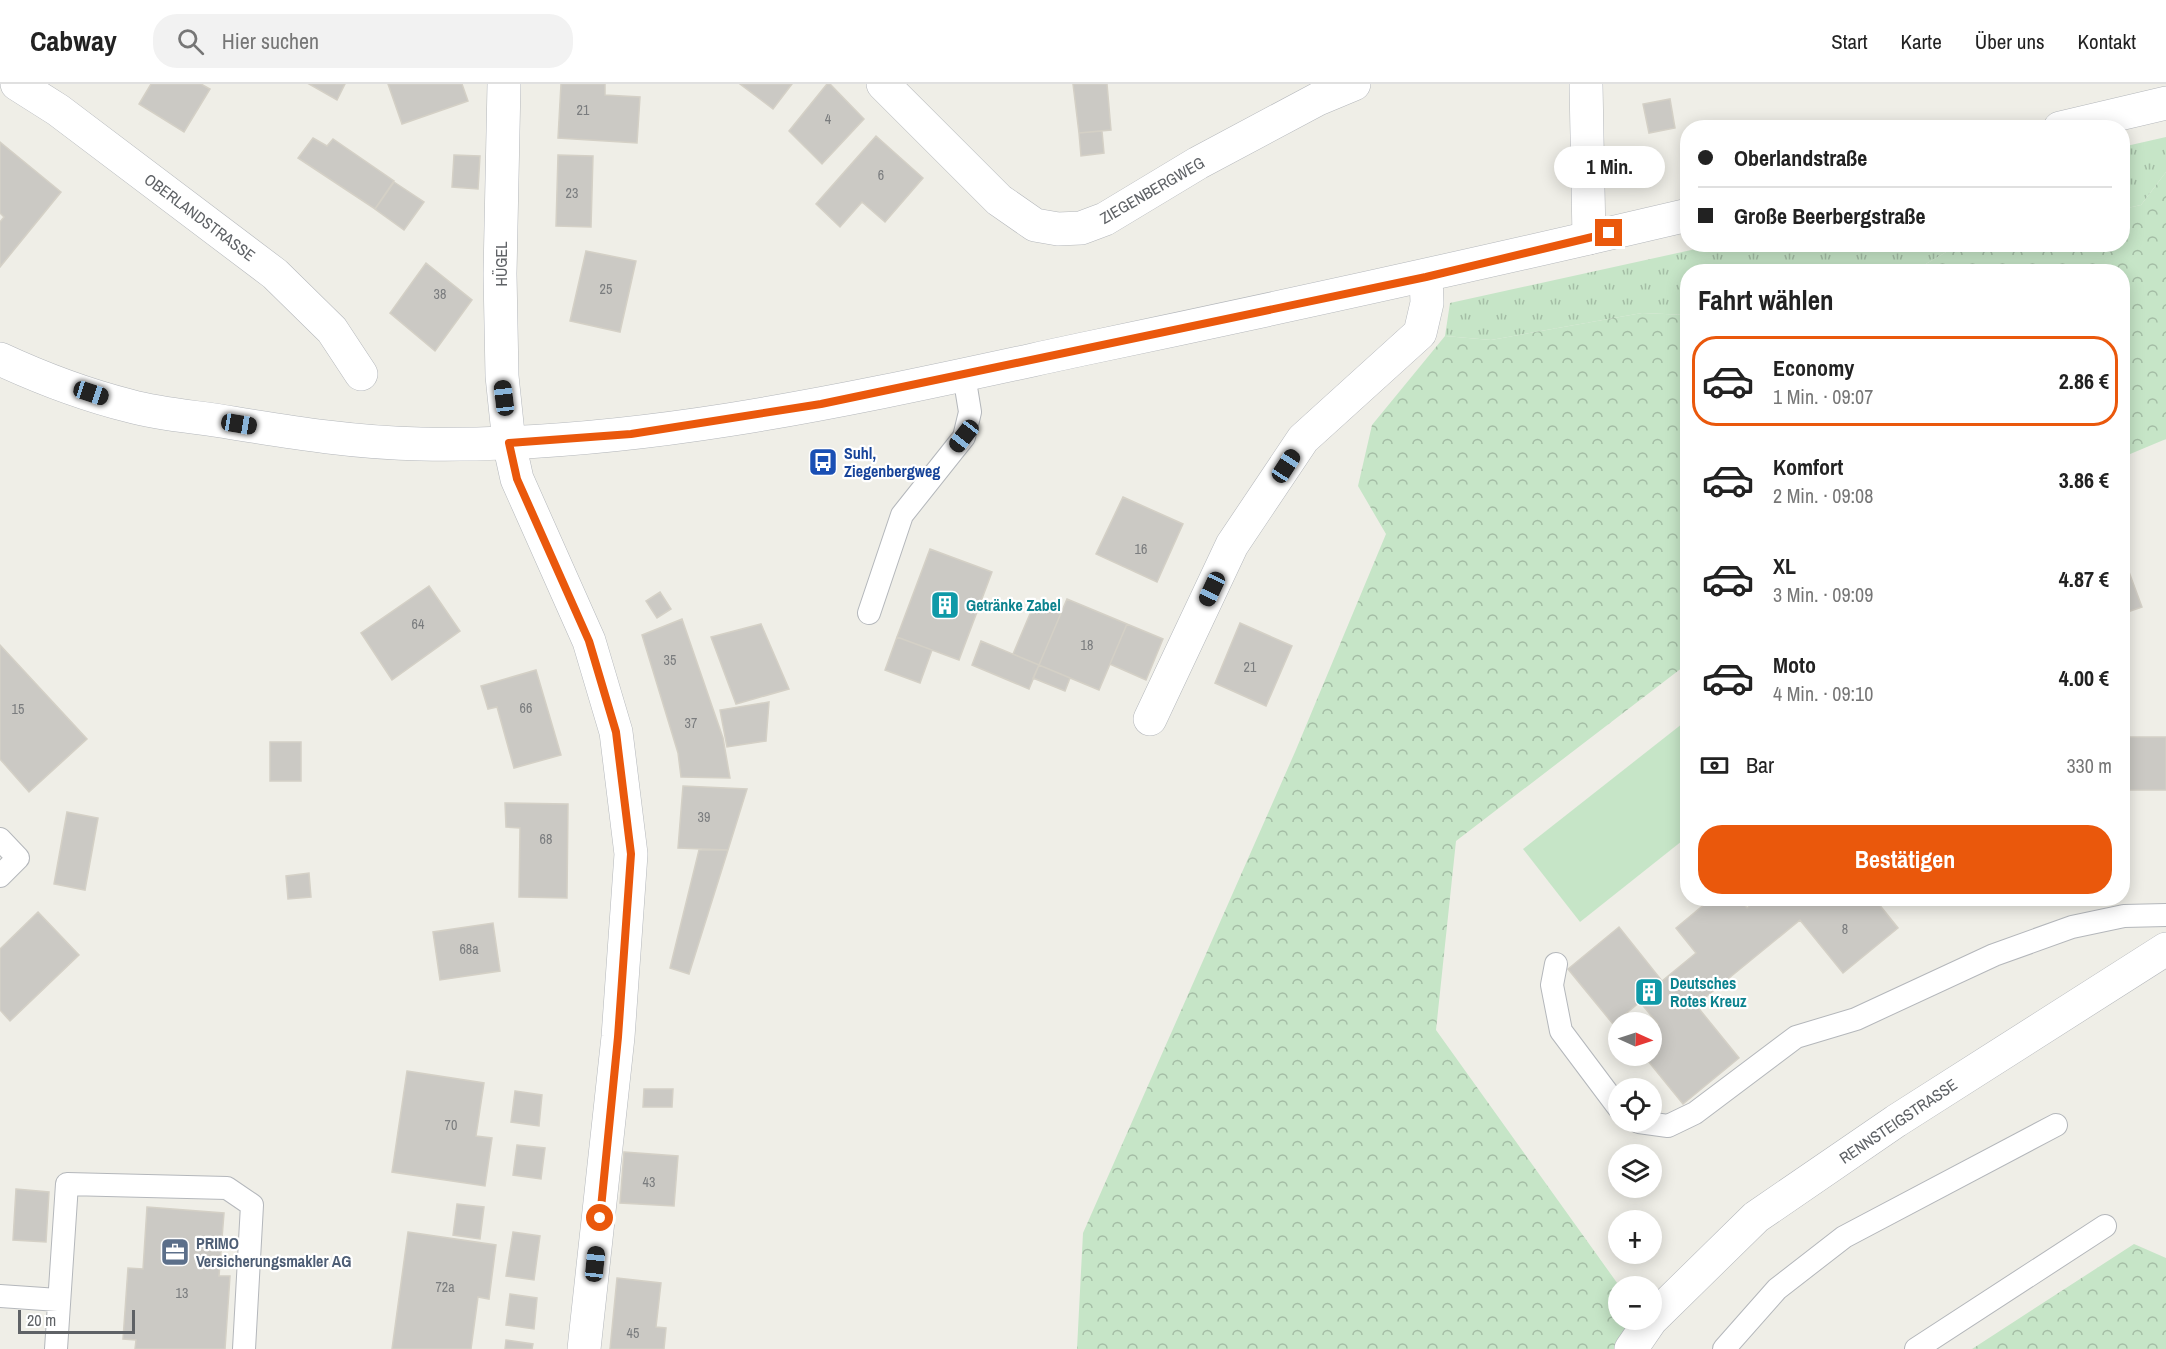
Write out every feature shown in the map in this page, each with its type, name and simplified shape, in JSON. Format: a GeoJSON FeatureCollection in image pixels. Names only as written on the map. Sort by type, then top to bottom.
{"type":"FeatureCollection","features":[{"type":"Feature","properties":{"kind":"street","name":"OBERLANDSTRASSE"},"geometry":{"type":"LineString","coordinates":[[17,84],[58,110],[274,274],[332,330],[361,374]]}},
{"type":"Feature","properties":{"kind":"street","name":"HÜGEL"},"geometry":{"type":"LineString","coordinates":[[504,84],[501,308],[502,376],[509,443]]}},
{"type":"Feature","properties":{"kind":"street","name":"ZIEGENBERGWEG"},"geometry":{"type":"LineString","coordinates":[[883,84],[999,200],[1035,225],[1058,229],[1081,228],[1105,219],[1198,163],[1318,99],[1354,84]]}},
{"type":"Feature","properties":{"kind":"street"},"geometry":{"type":"LineString","coordinates":[[1586,84],[1589,238]]}},
{"type":"Feature","properties":{"kind":"street"},"geometry":{"type":"LineString","coordinates":[[2094,120],[2166,103]]}},
{"type":"Feature","properties":{"kind":"street"},"geometry":{"type":"LineString","coordinates":[[0,359],[31,374],[131,406],[326,437],[418,444],[509,443],[642,432],[821,404],[964,375],[1426,277],[1680,217]]}},
{"type":"Feature","properties":{"kind":"street"},"geometry":{"type":"LineString","coordinates":[[1150,719],[1232,545],[1303,439],[1420,333],[1427,303],[1426,277]]}},
{"type":"Feature","properties":{"kind":"street"},"geometry":{"type":"LineString","coordinates":[[509,443],[517,479],[589,641],[616,732],[631,854],[618,1037],[584,1349]]}},
{"type":"Feature","properties":{"kind":"street","name":"RENNSTEIGSTRASSE"},"geometry":{"type":"LineString","coordinates":[[1662,1309],[1756,1217],[1896,1120],[2166,949]]}},
{"type":"Feature","properties":{"kind":"street","name":"RENNSTEIGSTRASSE"},"geometry":{"type":"LineString","coordinates":[[1631,1349],[1644,1330]]}},
{"type":"Feature","properties":{"kind":"lane"},"geometry":{"type":"LineString","coordinates":[[869,613],[902,515],[964,436],[970,412],[964,375]]}},
{"type":"Feature","properties":{"kind":"lane"},"geometry":{"type":"LineString","coordinates":[[0,839],[18,858],[0,876]]}},
{"type":"Feature","properties":{"kind":"lane"},"geometry":{"type":"LineString","coordinates":[[1662,1125],[1668,1126],[1695,1113],[1796,1037],[1856,1019],[1994,955],[2093,922],[2124,915],[2166,915]]}},
{"type":"Feature","properties":{"kind":"lane"},"geometry":{"type":"LineString","coordinates":[[1556,964],[1552,985],[1561,1031],[1608,1094]]}},
{"type":"Feature","properties":{"kind":"lane"},"geometry":{"type":"LineString","coordinates":[[1724,1349],[1777,1289],[1844,1237],[2056,1125]]}},
{"type":"Feature","properties":{"kind":"lane"},"geometry":{"type":"LineString","coordinates":[[56,1349],[67,1184],[227,1188],[252,1205],[244,1349]]}},
{"type":"Feature","properties":{"kind":"lane"},"geometry":{"type":"LineString","coordinates":[[1916,1349],[2105,1226]]}},
{"type":"Feature","properties":{"kind":"lane"},"geometry":{"type":"LineString","coordinates":[[0,1296],[58,1300]]}},
{"type":"Feature","properties":{"kind":"green space"},"geometry":{"type":"Polygon","coordinates":[[[2166,137],[2166,172],[2141,205],[2130,207],[2130,145],[2166,137]]]}},
{"type":"Feature","properties":{"kind":"green space"},"geometry":{"type":"Polygon","coordinates":[[[2166,172],[2166,439],[2130,454],[2130,264],[1926,264],[1946,252],[2130,252],[2130,207],[2141,205],[2166,172]]]}},
{"type":"Feature","properties":{"kind":"green space"},"geometry":{"type":"Polygon","coordinates":[[[1682,252],[1946,252],[1926,264],[1680,264],[1680,315],[1642,313],[1491,340],[1445,336],[1450,303],[1682,252]]]}},
{"type":"Feature","properties":{"kind":"green space"},"geometry":{"type":"Polygon","coordinates":[[[1642,313],[1680,315],[1680,669],[1456,841],[1436,1030],[1612,1276],[1608,1276],[1608,1330],[1639,1330],[1631,1349],[1077,1349],[1083,1233],[1295,752],[1386,534],[1358,486],[1372,425],[1445,336],[1491,340],[1642,313]]]}},
{"type":"Feature","properties":{"kind":"green space"},"geometry":{"type":"Polygon","coordinates":[[[1680,726],[1680,843],[1580,922],[1523,849],[1680,726]]]}},
{"type":"Feature","properties":{"kind":"green space"},"geometry":{"type":"Polygon","coordinates":[[[2134,1244],[2166,1258],[2166,1349],[1972,1349],[2134,1244]]]}},
{"type":"Feature","properties":{"kind":"building"},"geometry":{"type":"Polygon","coordinates":[[[151,84],[201,84],[210,89],[184,132],[139,104],[151,84]]]}},
{"type":"Feature","properties":{"kind":"building"},"geometry":{"type":"Polygon","coordinates":[[[309,84],[345,84],[337,100],[309,84]]]}},
{"type":"Feature","properties":{"kind":"building"},"geometry":{"type":"Polygon","coordinates":[[[388,84],[462,84],[468,101],[402,124],[388,84]]]}},
{"type":"Feature","properties":{"kind":"building"},"geometry":{"type":"Polygon","coordinates":[[[561,84],[605,84],[605,95],[640,97],[637,143],[558,138],[561,84]]]}},
{"type":"Feature","properties":{"kind":"building"},"geometry":{"type":"Polygon","coordinates":[[[740,84],[792,84],[773,109],[740,84]]]}},
{"type":"Feature","properties":{"kind":"building"},"geometry":{"type":"Polygon","coordinates":[[[827,84],[830,84],[864,119],[822,164],[789,131],[827,84]]]}},
{"type":"Feature","properties":{"kind":"building"},"geometry":{"type":"Polygon","coordinates":[[[1073,84],[1107,84],[1111,130],[1079,133],[1073,84]]]}},
{"type":"Feature","properties":{"kind":"building"},"geometry":{"type":"Polygon","coordinates":[[[1670,99],[1675,128],[1649,133],[1643,104],[1670,99]]]}},
{"type":"Feature","properties":{"kind":"building"},"geometry":{"type":"Polygon","coordinates":[[[1102,131],[1104,153],[1081,156],[1079,133],[1102,131]]]}},
{"type":"Feature","properties":{"kind":"building"},"geometry":{"type":"Polygon","coordinates":[[[876,136],[923,178],[885,222],[862,202],[840,227],[816,204],[876,136]]]}},
{"type":"Feature","properties":{"kind":"building"},"geometry":{"type":"Polygon","coordinates":[[[313,138],[327,146],[333,139],[394,181],[375,209],[298,158],[313,138]]]}},
{"type":"Feature","properties":{"kind":"building"},"geometry":{"type":"Polygon","coordinates":[[[0,142],[61,192],[0,267],[0,222],[4,217],[0,213],[0,142]]]}},
{"type":"Feature","properties":{"kind":"building"},"geometry":{"type":"Polygon","coordinates":[[[454,155],[480,156],[478,189],[452,187],[454,155]]]}},
{"type":"Feature","properties":{"kind":"building"},"geometry":{"type":"Polygon","coordinates":[[[558,155],[593,156],[591,227],[556,226],[558,155]]]}},
{"type":"Feature","properties":{"kind":"building"},"geometry":{"type":"Polygon","coordinates":[[[394,182],[424,202],[404,230],[375,209],[394,182]]]}},
{"type":"Feature","properties":{"kind":"building"},"geometry":{"type":"Polygon","coordinates":[[[586,251],[636,261],[620,332],[570,321],[586,251]]]}},
{"type":"Feature","properties":{"kind":"building"},"geometry":{"type":"Polygon","coordinates":[[[426,263],[472,300],[435,351],[390,313],[426,263]]]}},
{"type":"Feature","properties":{"kind":"building"},"geometry":{"type":"Polygon","coordinates":[[[1123,497],[1183,524],[1157,582],[1096,554],[1123,497]]]}},
{"type":"Feature","properties":{"kind":"building","name":"Getränke Zabel"},"geometry":{"type":"Polygon","coordinates":[[[930,549],[992,572],[959,660],[897,637],[930,549]]]}},
{"type":"Feature","properties":{"kind":"building"},"geometry":{"type":"Polygon","coordinates":[[[2130,575],[2142,607],[2130,611],[2130,575]]]}},
{"type":"Feature","properties":{"kind":"building"},"geometry":{"type":"Polygon","coordinates":[[[429,586],[460,631],[392,680],[361,633],[429,586]]]}},
{"type":"Feature","properties":{"kind":"building"},"geometry":{"type":"Polygon","coordinates":[[[660,592],[671,609],[657,618],[646,601],[660,592]]]}},
{"type":"Feature","properties":{"kind":"building"},"geometry":{"type":"Polygon","coordinates":[[[1067,599],[1127,624],[1099,690],[1039,665],[1067,599]]]}},
{"type":"Feature","properties":{"kind":"building"},"geometry":{"type":"Polygon","coordinates":[[[1035,602],[1061,613],[1039,665],[1013,654],[1035,602]]]}},
{"type":"Feature","properties":{"kind":"building"},"geometry":{"type":"Polygon","coordinates":[[[682,619],[723,738],[730,778],[681,777],[678,753],[642,635],[682,619]]]}},
{"type":"Feature","properties":{"kind":"building"},"geometry":{"type":"Polygon","coordinates":[[[1240,623],[1292,646],[1266,706],[1215,683],[1240,623]]]}},
{"type":"Feature","properties":{"kind":"building"},"geometry":{"type":"Polygon","coordinates":[[[761,624],[789,689],[736,704],[711,637],[761,624]]]}},
{"type":"Feature","properties":{"kind":"building"},"geometry":{"type":"Polygon","coordinates":[[[1127,624],[1163,639],[1146,680],[1110,664],[1127,624]]]}},
{"type":"Feature","properties":{"kind":"building"},"geometry":{"type":"Polygon","coordinates":[[[897,637],[932,650],[920,683],[885,670],[897,637]]]}},
{"type":"Feature","properties":{"kind":"building"},"geometry":{"type":"Polygon","coordinates":[[[981,641],[1039,665],[1029,689],[972,665],[981,641]]]}},
{"type":"Feature","properties":{"kind":"building"},"geometry":{"type":"Polygon","coordinates":[[[0,645],[87,739],[29,792],[0,759],[0,645]]]}},
{"type":"Feature","properties":{"kind":"building"},"geometry":{"type":"Polygon","coordinates":[[[1039,665],[1070,678],[1065,691],[1033,678],[1039,665]]]}},
{"type":"Feature","properties":{"kind":"building"},"geometry":{"type":"Polygon","coordinates":[[[536,670],[561,755],[514,768],[497,707],[488,709],[481,686],[536,670]]]}},
{"type":"Feature","properties":{"kind":"building"},"geometry":{"type":"Polygon","coordinates":[[[769,702],[766,741],[727,747],[720,710],[769,702]]]}},
{"type":"Feature","properties":{"kind":"building"},"geometry":{"type":"Polygon","coordinates":[[[2130,737],[2166,737],[2166,790],[2130,790],[2130,737]]]}},
{"type":"Feature","properties":{"kind":"building"},"geometry":{"type":"Polygon","coordinates":[[[270,742],[301,742],[301,781],[270,781],[270,742]]]}},
{"type":"Feature","properties":{"kind":"building"},"geometry":{"type":"Polygon","coordinates":[[[683,786],[747,789],[728,850],[678,848],[683,786]]]}},
{"type":"Feature","properties":{"kind":"building"},"geometry":{"type":"Polygon","coordinates":[[[505,803],[568,804],[567,898],[519,897],[520,828],[506,827],[505,803]]]}},
{"type":"Feature","properties":{"kind":"building"},"geometry":{"type":"Polygon","coordinates":[[[67,812],[98,818],[85,890],[54,884],[67,812]]]}},
{"type":"Feature","properties":{"kind":"building"},"geometry":{"type":"Polygon","coordinates":[[[699,850],[728,850],[689,974],[670,968],[699,850]]]}},
{"type":"Feature","properties":{"kind":"building"},"geometry":{"type":"Polygon","coordinates":[[[309,873],[311,897],[288,899],[286,876],[309,873]]]}},
{"type":"Feature","properties":{"kind":"building","name":"Deutsches Rotes Kreuz"},"geometry":{"type":"Polygon","coordinates":[[[1702,906],[1745,906],[1747,908],[1749,906],[1880,906],[1898,928],[1843,973],[1800,920],[1696,1005],[1739,1058],[1683,1104],[1652,1066],[1662,1066],[1662,1012],[1648,1012],[1640,1002],[1628,1012],[1608,1012],[1608,1018],[1568,969],[1619,927],[1662,981],[1696,953],[1676,928],[1702,906]]]}},
{"type":"Feature","properties":{"kind":"building"},"geometry":{"type":"Polygon","coordinates":[[[38,912],[79,955],[10,1021],[0,1010],[0,949],[38,912]]]}},
{"type":"Feature","properties":{"kind":"building"},"geometry":{"type":"Polygon","coordinates":[[[493,923],[500,971],[440,980],[433,932],[493,923]]]}},
{"type":"Feature","properties":{"kind":"building"},"geometry":{"type":"Polygon","coordinates":[[[407,1071],[484,1083],[476,1136],[492,1138],[485,1186],[392,1172],[407,1071]]]}},
{"type":"Feature","properties":{"kind":"building"},"geometry":{"type":"Polygon","coordinates":[[[644,1089],[673,1089],[672,1107],[643,1107],[644,1089]]]}},
{"type":"Feature","properties":{"kind":"building"},"geometry":{"type":"Polygon","coordinates":[[[515,1091],[542,1095],[539,1126],[511,1122],[515,1091]]]}},
{"type":"Feature","properties":{"kind":"building"},"geometry":{"type":"Polygon","coordinates":[[[517,1145],[545,1148],[541,1179],[513,1175],[517,1145]]]}},
{"type":"Feature","properties":{"kind":"building"},"geometry":{"type":"Polygon","coordinates":[[[624,1152],[678,1156],[674,1206],[620,1203],[624,1152]]]}},
{"type":"Feature","properties":{"kind":"building"},"geometry":{"type":"Polygon","coordinates":[[[16,1189],[49,1192],[46,1242],[13,1240],[16,1189]]]}},
{"type":"Feature","properties":{"kind":"building"},"geometry":{"type":"Polygon","coordinates":[[[457,1204],[484,1207],[480,1239],[453,1235],[457,1204]]]}},
{"type":"Feature","properties":{"kind":"building"},"geometry":{"type":"Polygon","coordinates":[[[147,1207],[224,1213],[219,1276],[230,1276],[225,1349],[135,1349],[136,1340],[123,1339],[128,1268],[143,1269],[147,1207]]]}},
{"type":"Feature","properties":{"kind":"building"},"geometry":{"type":"Polygon","coordinates":[[[408,1232],[496,1245],[489,1299],[478,1297],[471,1349],[392,1349],[408,1232]]]}},
{"type":"Feature","properties":{"kind":"building"},"geometry":{"type":"Polygon","coordinates":[[[513,1232],[540,1236],[534,1280],[506,1276],[513,1232]]]}},
{"type":"Feature","properties":{"kind":"building"},"geometry":{"type":"Polygon","coordinates":[[[617,1278],[661,1283],[656,1327],[666,1328],[664,1349],[610,1349],[617,1278]]]}},
{"type":"Feature","properties":{"kind":"building"},"geometry":{"type":"Polygon","coordinates":[[[510,1294],[537,1298],[534,1329],[506,1325],[510,1294]]]}},
{"type":"Feature","properties":{"kind":"building"},"geometry":{"type":"Polygon","coordinates":[[[506,1340],[533,1344],[532,1349],[505,1349],[506,1340]]]}},
{"type":"Feature","properties":{"kind":"place","name":"Suhl, Ziegenbergweg"},"geometry":{"type":"Point","coordinates":[823,462]}},
{"type":"Feature","properties":{"kind":"place","name":"Getränke Zabel"},"geometry":{"type":"Point","coordinates":[945,605]}},
{"type":"Feature","properties":{"kind":"place","name":"Deutsches Rotes Kreuz"},"geometry":{"type":"Point","coordinates":[1649,992]}},
{"type":"Feature","properties":{"kind":"place","name":"PRIMO Versicherungsmakler AG"},"geometry":{"type":"Point","coordinates":[175,1252]}},
{"type":"Feature","properties":{"kind":"route"},"geometry":{"type":"LineString","coordinates":[[600,1218],[618,1037],[631,854],[616,732],[589,641],[517,479],[509,443],[631,434],[821,404],[1426,277],[1609,233]]}}]}
